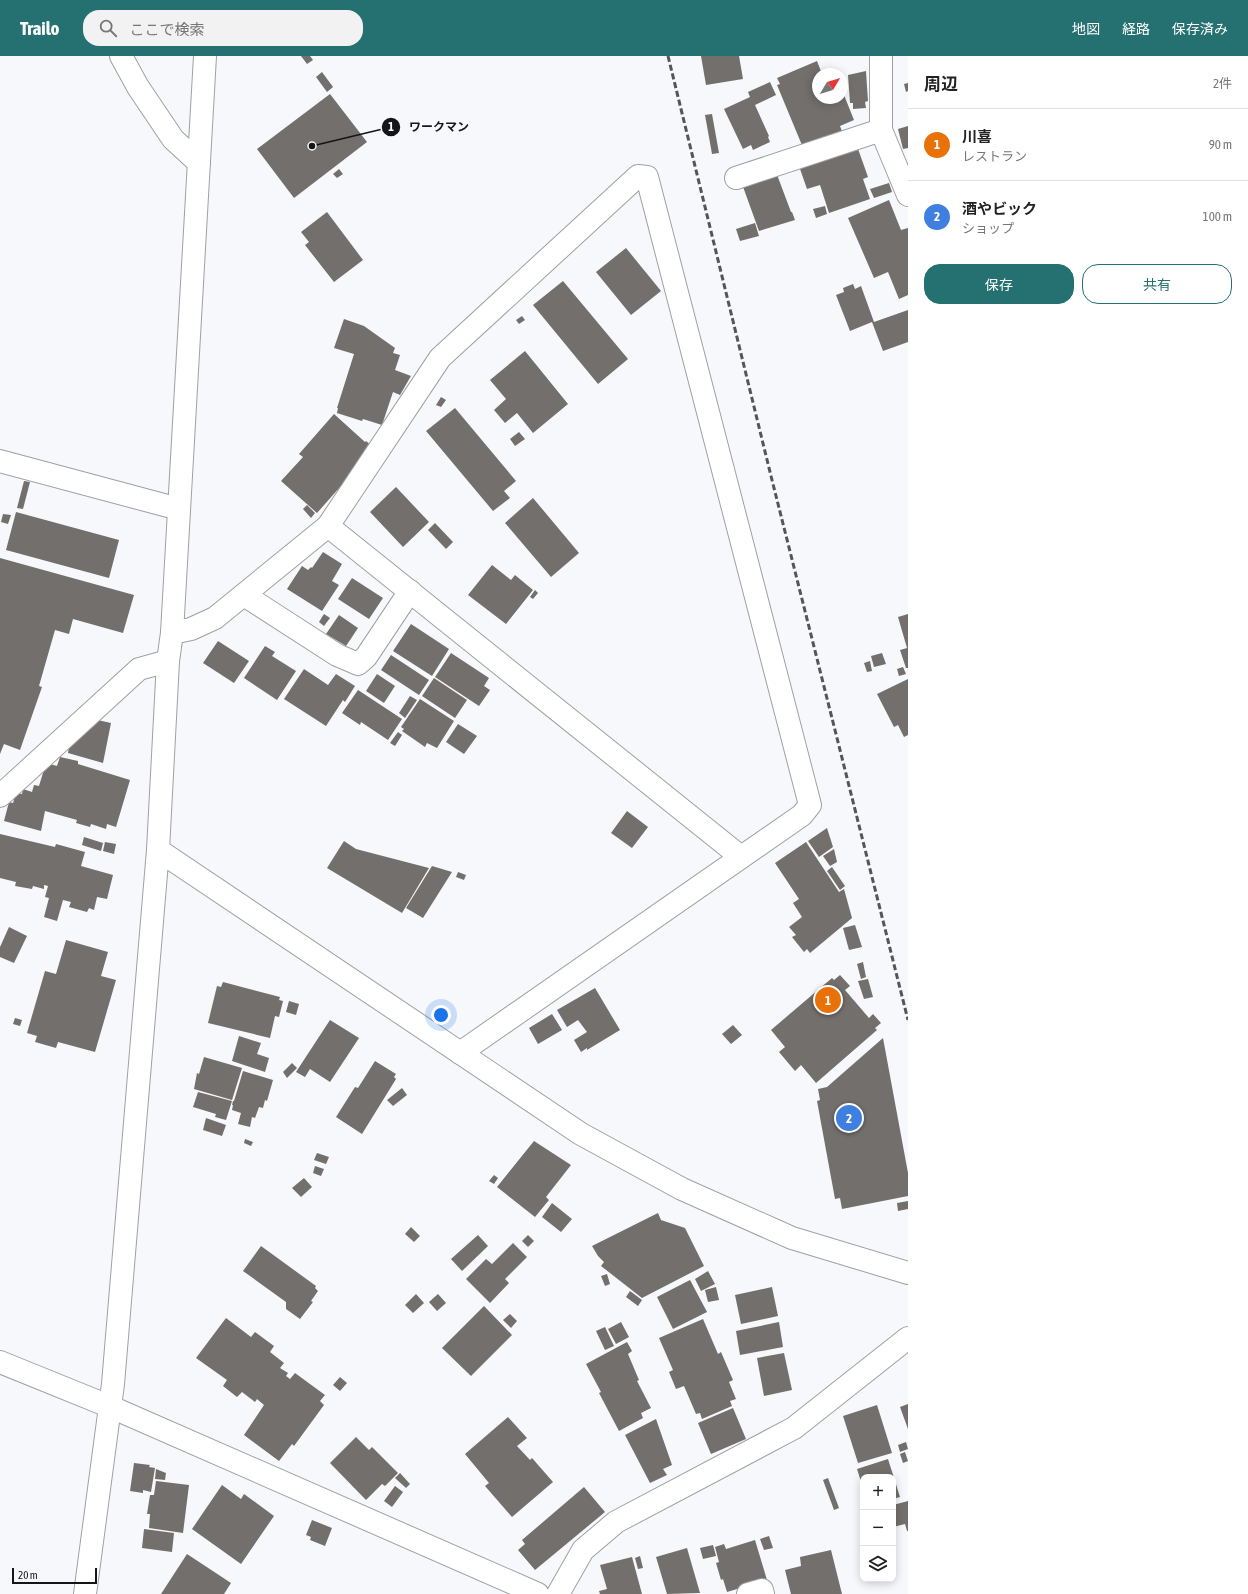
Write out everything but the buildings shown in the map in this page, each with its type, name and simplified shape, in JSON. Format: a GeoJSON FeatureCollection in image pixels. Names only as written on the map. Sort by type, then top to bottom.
{"type":"FeatureCollection","features":[{"type":"Feature","properties":{"kind":"street"},"geometry":{"type":"LineString","coordinates":[[122,56],[138,87],[173,140],[199,163]]}},
{"type":"Feature","properties":{"kind":"street"},"geometry":{"type":"LineString","coordinates":[[85,1594],[111,1407],[158,850],[168,661],[172,633],[206,56]]}},
{"type":"Feature","properties":{"kind":"street"},"geometry":{"type":"LineString","coordinates":[[881,56],[881,130],[908,195]]}},
{"type":"Feature","properties":{"kind":"street"},"geometry":{"type":"LineString","coordinates":[[736,178],[881,130]]}},
{"type":"Feature","properties":{"kind":"street"},"geometry":{"type":"LineString","coordinates":[[172,633],[191,629],[215,618],[328,526],[440,358],[638,176],[647,177],[810,805],[802,815],[460,1053]]}},
{"type":"Feature","properties":{"kind":"street"},"geometry":{"type":"LineString","coordinates":[[0,461],[179,509]]}},
{"type":"Feature","properties":{"kind":"street"},"geometry":{"type":"LineString","coordinates":[[328,526],[741,857]]}},
{"type":"Feature","properties":{"kind":"street"},"geometry":{"type":"LineString","coordinates":[[244,595],[337,655],[358,664],[366,657],[410,592]]}},
{"type":"Feature","properties":{"kind":"street"},"geometry":{"type":"LineString","coordinates":[[0,796],[139,669],[168,661]]}},
{"type":"Feature","properties":{"kind":"street"},"geometry":{"type":"LineString","coordinates":[[158,850],[581,1134],[682,1189],[792,1238],[908,1273]]}},
{"type":"Feature","properties":{"kind":"street"},"geometry":{"type":"LineString","coordinates":[[558,1594],[583,1550],[616,1522],[794,1428],[908,1338]]}},
{"type":"Feature","properties":{"kind":"street"},"geometry":{"type":"LineString","coordinates":[[4,1371],[111,1407],[538,1594]]}},
{"type":"Feature","properties":{"kind":"street"},"geometry":{"type":"LineString","coordinates":[[748,1594],[762,1590],[763,1594]]}},
{"type":"Feature","properties":{"kind":"railway"},"geometry":{"type":"LineString","coordinates":[[668,56],[771,476],[908,1020]]}},
{"type":"Feature","properties":{"kind":"place","name":"ワークマン"},"geometry":{"type":"Point","coordinates":[312,146]}},
{"type":"Feature","properties":{"kind":"place","name":"川喜"},"geometry":{"type":"Point","coordinates":[828,1000]}},
{"type":"Feature","properties":{"kind":"place","name":"酒やビック"},"geometry":{"type":"Point","coordinates":[849,1118]}}]}
